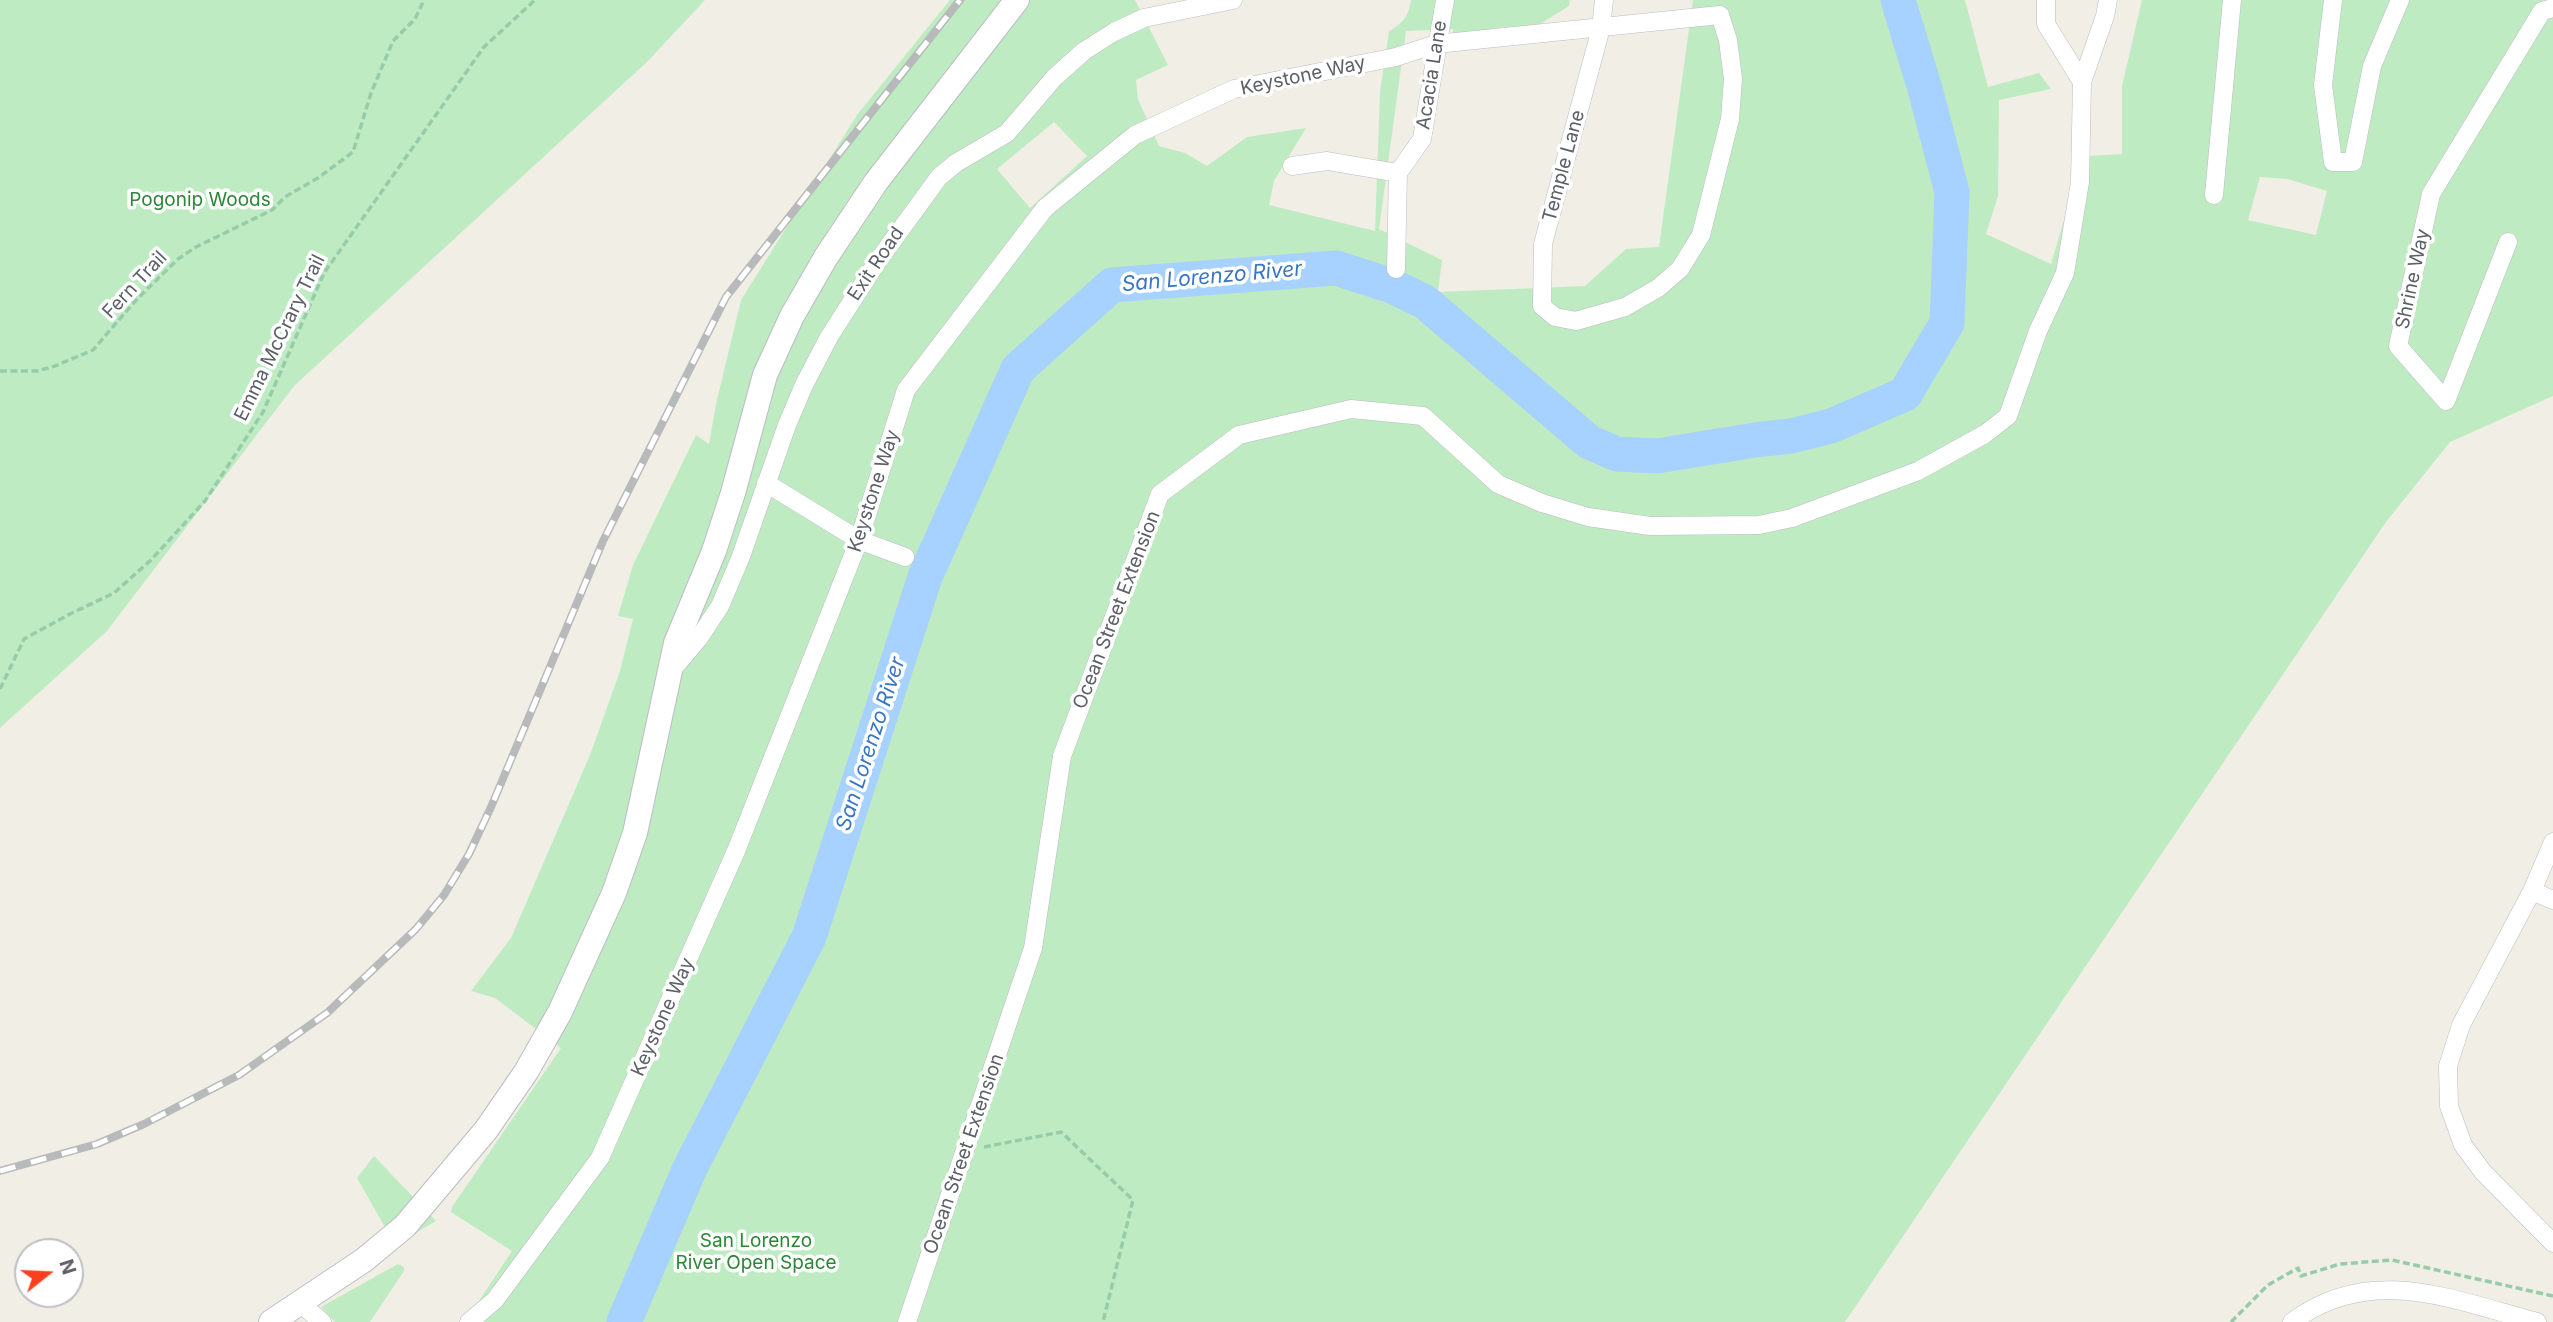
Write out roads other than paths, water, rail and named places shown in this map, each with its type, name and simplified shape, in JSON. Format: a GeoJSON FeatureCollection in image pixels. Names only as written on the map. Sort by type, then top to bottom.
{"type":"FeatureCollection","features":[{"type":"Feature","properties":{"kind":"main road"},"geometry":{"type":"LineString","coordinates":[[271,1322],[364,1260],[405,1226],[485,1130],[533,1060],[560,1013],[614,893],[635,833],[676,643],[714,551],[765,375],[792,316],[826,257],[876,181],[1017,0]]}},
{"type":"Feature","properties":{"kind":"street","name":"Exit Road"},"geometry":{"type":"LineString","coordinates":[[670,673],[699,638],[720,606],[804,385],[829,337],[877,262],[939,177],[956,163],[1007,133],[1054,78],[1084,51],[1114,32],[1144,18],[1233,0]]}},
{"type":"Feature","properties":{"kind":"street","name":"Acacia Lane"},"geometry":{"type":"LineString","coordinates":[[1398,173],[1422,139],[1445,0]]}},
{"type":"Feature","properties":{"kind":"street"},"geometry":{"type":"LineString","coordinates":[[1601,28],[1604,0]]}},
{"type":"Feature","properties":{"kind":"street"},"geometry":{"type":"LineString","coordinates":[[2046,0],[2046,24],[2082,82]]}},
{"type":"Feature","properties":{"kind":"street"},"geometry":{"type":"LineString","coordinates":[[2082,82],[2108,0]]}},
{"type":"Feature","properties":{"kind":"street"},"geometry":{"type":"LineString","coordinates":[[2214,195],[2232,0]]}},
{"type":"Feature","properties":{"kind":"street"},"geometry":{"type":"LineString","coordinates":[[2333,0],[2323,85],[2333,162],[2353,162],[2372,66],[2400,0]]}},
{"type":"Feature","properties":{"kind":"street","name":"Shrine Way"},"geometry":{"type":"LineString","coordinates":[[2508,242],[2446,401],[2398,346],[2431,194],[2542,11],[2553,8]]}},
{"type":"Feature","properties":{"kind":"street","name":"Keystone Way"},"geometry":{"type":"LineString","coordinates":[[469,1322],[495,1300],[600,1158],[736,851],[859,540],[906,390],[1045,208],[1135,135],[1234,89],[1396,57],[1437,44],[1720,15],[1728,40],[1733,79],[1730,119],[1701,235],[1680,270],[1658,288],[1625,307],[1576,321],[1555,317],[1542,306]]}},
{"type":"Feature","properties":{"kind":"street","name":"Temple Lane"},"geometry":{"type":"LineString","coordinates":[[1542,306],[1544,244],[1601,28]]}},
{"type":"Feature","properties":{"kind":"street","name":"Ocean Street Extension"},"geometry":{"type":"LineString","coordinates":[[907,1322],[1033,948],[1062,756],[1160,494],[1239,435],[1351,409],[1423,416],[1498,484],[1542,503],[1588,517],[1650,526],[1759,525],[1792,518],[1918,471],[1985,434],[2008,416],[2038,331],[2065,273],[2080,182],[2082,82]]}},
{"type":"Feature","properties":{"kind":"street"},"geometry":{"type":"LineString","coordinates":[[1292,166],[1328,161],[1398,173],[1396,269]]}},
{"type":"Feature","properties":{"kind":"street"},"geometry":{"type":"LineString","coordinates":[[766,483],[859,540],[905,557]]}},
{"type":"Feature","properties":{"kind":"street"},"geometry":{"type":"LineString","coordinates":[[2553,842],[2532,891],[2461,1025],[2448,1066],[2449,1107],[2463,1145],[2483,1172],[2553,1243]]}},
{"type":"Feature","properties":{"kind":"street"},"geometry":{"type":"LineString","coordinates":[[2532,891],[2553,900]]}},
{"type":"Feature","properties":{"kind":"street"},"geometry":{"type":"LineString","coordinates":[[2292,1322],[2336,1298],[2369,1289],[2406,1289],[2538,1322]]}},
{"type":"Feature","properties":{"kind":"street"},"geometry":{"type":"LineString","coordinates":[[300,1303],[322,1322]]}},
{"type":"Feature","properties":{"kind":"waterway","name":"San Lorenzo River"},"geometry":{"type":"LineString","coordinates":[[624,1322],[690,1168],[809,937],[925,577],[1018,369],[1112,285],[1336,268],[1392,286],[1425,302],[1589,442],[1617,454],[1657,456],[1791,436],[1831,426],[1905,394],[1947,323],[1952,192],[1898,0]]}},
{"type":"Feature","properties":{"kind":"railway"},"geometry":{"type":"LineString","coordinates":[[0,1171],[97,1144],[144,1124],[239,1075],[327,1013],[416,929],[444,895],[469,854],[491,807],[603,541],[726,297],[960,0]]}},
{"type":"Feature","properties":{"kind":"park label","name":"Pogonip Woods"},"geometry":{"type":"Point","coordinates":[200,200]}},
{"type":"Feature","properties":{"kind":"park label","name":"San Lorenzo River Open Space"},"geometry":{"type":"Point","coordinates":[756,1252]}}]}
